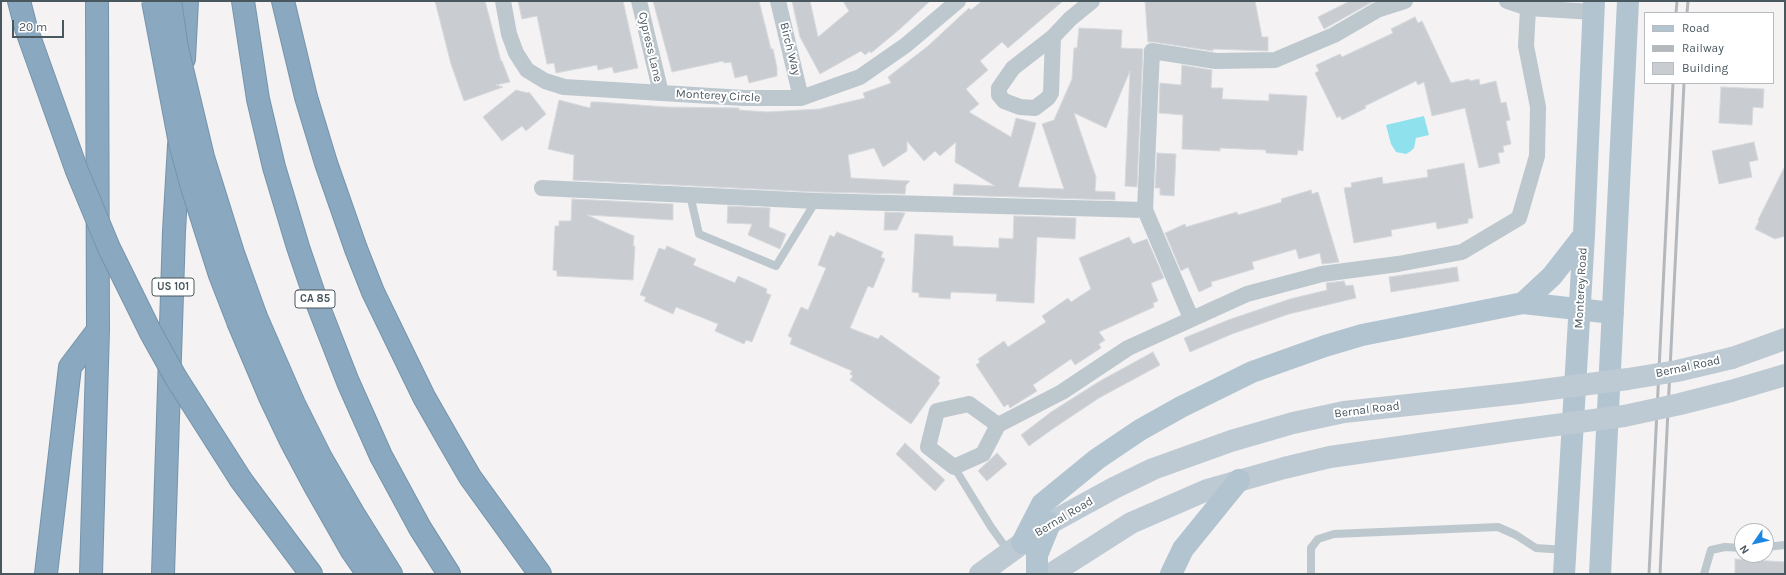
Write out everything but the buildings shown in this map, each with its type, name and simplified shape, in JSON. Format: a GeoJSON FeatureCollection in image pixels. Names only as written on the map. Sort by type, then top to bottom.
{"type":"FeatureCollection","features":[{"type":"Feature","properties":{"kind":"highway"},"geometry":{"type":"LineString","coordinates":[[19,1],[26,28],[74,164],[112,254],[151,332],[176,378],[240,480],[311,574]]}},
{"type":"Feature","properties":{"kind":"highway"},"geometry":{"type":"LineString","coordinates":[[91,574],[98,330],[97,1]]}},
{"type":"Feature","properties":{"kind":"highway"},"geometry":{"type":"LineString","coordinates":[[153,1],[180,143],[213,252],[247,320],[294,404],[321,458],[391,574]]}},
{"type":"Feature","properties":{"kind":"highway"},"geometry":{"type":"LineString","coordinates":[[170,1],[177,48],[203,157],[233,253],[247,320],[270,397],[318,493],[352,551],[368,574]]}},
{"type":"Feature","properties":{"kind":"highway","name":"US 101"},"geometry":{"type":"LineString","coordinates":[[163,574],[174,231],[187,1]]}},
{"type":"Feature","properties":{"kind":"highway","name":"CA 85"},"geometry":{"type":"LineString","coordinates":[[243,1],[258,99],[274,167],[298,247],[316,300],[348,382],[381,456],[420,528],[449,574]]}},
{"type":"Feature","properties":{"kind":"highway"},"geometry":{"type":"LineString","coordinates":[[283,1],[306,97],[324,156],[356,249],[373,292],[424,398],[448,439],[470,476],[540,574]]}},
{"type":"Feature","properties":{"kind":"highway"},"geometry":{"type":"LineString","coordinates":[[46,574],[70,368],[98,330]]}},
{"type":"Feature","properties":{"kind":"main road"},"geometry":{"type":"LineString","coordinates":[[1600,574],[1628,1]]}},
{"type":"Feature","properties":{"kind":"main road","name":"Monterey Road"},"geometry":{"type":"LineString","coordinates":[[1564,574],[1584,235],[1594,6]]}},
{"type":"Feature","properties":{"kind":"main road"},"geometry":{"type":"LineString","coordinates":[[1523,303],[1552,276],[1584,235]]}},
{"type":"Feature","properties":{"kind":"main road"},"geometry":{"type":"LineString","coordinates":[[1016,547],[1042,504],[1096,459],[1140,430],[1217,388],[1287,358],[1362,335],[1523,303],[1613,313]]}},
{"type":"Feature","properties":{"kind":"main road","name":"Bernal Road"},"geometry":{"type":"LineString","coordinates":[[980,574],[1050,523],[1114,488],[1153,470],[1217,445],[1293,422],[1344,412],[1628,379],[1677,371],[1732,358],[1785,339]]}},
{"type":"Feature","properties":{"kind":"main road"},"geometry":{"type":"LineString","coordinates":[[1051,574],[1131,523],[1207,490],[1239,480],[1330,457],[1624,416],[1731,391],[1785,374]]}},
{"type":"Feature","properties":{"kind":"main road"},"geometry":{"type":"LineString","coordinates":[[1171,574],[1184,549],[1239,480]]}},
{"type":"Feature","properties":{"kind":"main road"},"geometry":{"type":"LineString","coordinates":[[1037,574],[1037,555],[1050,523]]}},
{"type":"Feature","properties":{"kind":"street","name":"Monterey Circle"},"geometry":{"type":"LineString","coordinates":[[503,1],[509,34],[516,53],[527,70],[544,81],[564,87],[744,98],[801,98],[860,77],[906,45],[958,1]]}},
{"type":"Feature","properties":{"kind":"street","name":"Cypress Lane"},"geometry":{"type":"LineString","coordinates":[[640,1],[661,93]]}},
{"type":"Feature","properties":{"kind":"street","name":"Birch Way"},"geometry":{"type":"LineString","coordinates":[[778,1],[801,98]]}},
{"type":"Feature","properties":{"kind":"street"},"geometry":{"type":"LineString","coordinates":[[1053,37],[1052,86],[1051,93],[1048,98],[1035,108],[1020,107],[1004,101],[999,95],[999,88],[1002,81],[1013,68],[1053,37],[1070,19],[1092,1]]}},
{"type":"Feature","properties":{"kind":"street"},"geometry":{"type":"LineString","coordinates":[[1191,318],[1146,210],[1152,51],[1216,60],[1275,60],[1334,35],[1376,10],[1405,1]]}},
{"type":"Feature","properties":{"kind":"street"},"geometry":{"type":"LineString","coordinates":[[1507,1],[1528,8],[1594,6]]}},
{"type":"Feature","properties":{"kind":"street"},"geometry":{"type":"LineString","coordinates":[[998,425],[969,404],[937,411],[928,447],[954,467],[983,454],[998,425],[1062,392],[1128,348],[1191,318],[1248,294],[1322,274],[1398,264],[1462,252],[1520,218],[1537,156],[1538,107],[1526,46],[1528,8]]}},
{"type":"Feature","properties":{"kind":"street"},"geometry":{"type":"LineString","coordinates":[[542,188],[816,201],[1146,210]]}},
{"type":"Feature","properties":{"kind":"lane"},"geometry":{"type":"LineString","coordinates":[[690,195],[699,234],[776,266],[816,201]]}},
{"type":"Feature","properties":{"kind":"lane"},"geometry":{"type":"LineString","coordinates":[[954,467],[991,527],[1016,547]]}},
{"type":"Feature","properties":{"kind":"lane"},"geometry":{"type":"LineString","coordinates":[[1311,574],[1311,548],[1318,539],[1334,534],[1498,527],[1516,535],[1536,548],[1566,550]]}},
{"type":"Feature","properties":{"kind":"lane"},"geometry":{"type":"LineString","coordinates":[[1774,546],[1785,545]]}},
{"type":"Feature","properties":{"kind":"lane"},"geometry":{"type":"LineString","coordinates":[[1704,574],[1711,550],[1725,547],[1734,548]]}},
{"type":"Feature","properties":{"kind":"water"},"geometry":{"type":"Polygon","coordinates":[[[1424,116],[1429,135],[1416,138],[1414,148],[1406,154],[1396,152],[1391,144],[1386,125],[1424,116]]]}},
{"type":"Feature","properties":{"kind":"railway"},"geometry":{"type":"LineString","coordinates":[[1676,12],[1677,1]]}},
{"type":"Feature","properties":{"kind":"railway"},"geometry":{"type":"LineString","coordinates":[[1687,12],[1688,1]]}},
{"type":"Feature","properties":{"kind":"railway"},"geometry":{"type":"LineString","coordinates":[[1649,574],[1673,84]]}},
{"type":"Feature","properties":{"kind":"railway"},"geometry":{"type":"LineString","coordinates":[[1660,574],[1684,84]]}}]}
